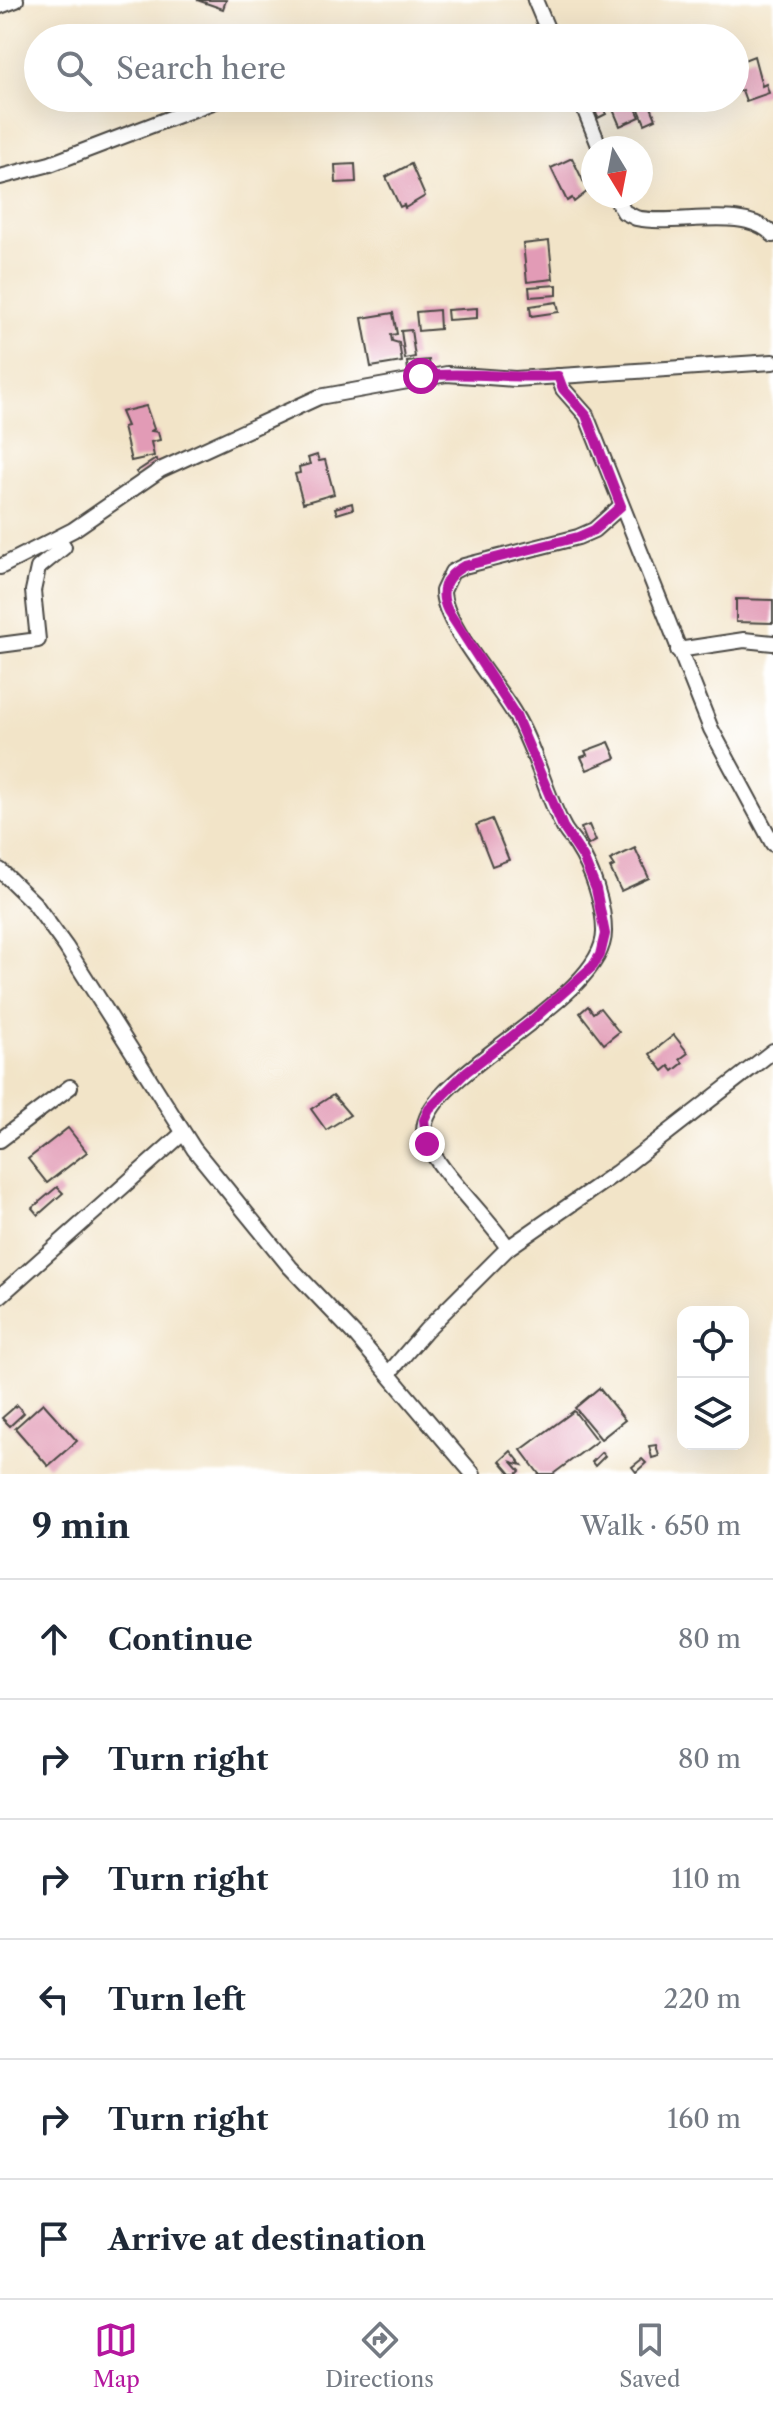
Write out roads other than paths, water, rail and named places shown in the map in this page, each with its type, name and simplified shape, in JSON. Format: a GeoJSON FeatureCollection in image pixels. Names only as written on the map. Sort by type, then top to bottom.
{"type":"FeatureCollection","features":[{"type":"Feature","properties":{"kind":"street"},"geometry":{"type":"LineString","coordinates":[[0,6],[16,0]]}},
{"type":"Feature","properties":{"kind":"street"},"geometry":{"type":"LineString","coordinates":[[535,0],[545,24]]}},
{"type":"Feature","properties":{"kind":"street"},"geometry":{"type":"LineString","coordinates":[[0,177],[50,164],[186,112]]}},
{"type":"Feature","properties":{"kind":"street"},"geometry":{"type":"LineString","coordinates":[[586,112],[595,136]]}},
{"type":"Feature","properties":{"kind":"street"},"geometry":{"type":"LineString","coordinates":[[622,208],[624,212],[648,220],[739,219],[759,223],[773,235]]}},
{"type":"Feature","properties":{"kind":"street"},"geometry":{"type":"LineString","coordinates":[[0,567],[58,538],[160,470],[319,397],[447,374],[515,379],[773,362]]}},
{"type":"Feature","properties":{"kind":"street"},"geometry":{"type":"LineString","coordinates":[[558,376],[563,389],[586,415],[678,650],[733,774],[773,844]]}},
{"type":"Feature","properties":{"kind":"street"},"geometry":{"type":"LineString","coordinates":[[508,1248],[427,1144],[424,1120],[429,1109],[466,1072],[529,1023],[593,966],[603,947],[604,925],[596,889],[583,857],[563,827],[516,716],[448,611],[443,591],[452,572],[464,566],[578,537],[594,530],[621,506]]}},
{"type":"Feature","properties":{"kind":"street"},"geometry":{"type":"LineString","coordinates":[[0,645],[38,640],[33,591],[38,568],[64,547],[58,538]]}},
{"type":"Feature","properties":{"kind":"street"},"geometry":{"type":"LineString","coordinates":[[678,650],[744,640],[773,643]]}},
{"type":"Feature","properties":{"kind":"street"},"geometry":{"type":"LineString","coordinates":[[0,870],[34,903],[66,947],[182,1134],[290,1267],[389,1373],[473,1474]]}},
{"type":"Feature","properties":{"kind":"street"},"geometry":{"type":"LineString","coordinates":[[389,1373],[426,1330],[508,1248],[616,1173],[773,1051]]}},
{"type":"Feature","properties":{"kind":"street"},"geometry":{"type":"LineString","coordinates":[[0,1140],[70,1087]]}},
{"type":"Feature","properties":{"kind":"street"},"geometry":{"type":"LineString","coordinates":[[0,1296],[182,1134]]}}]}
